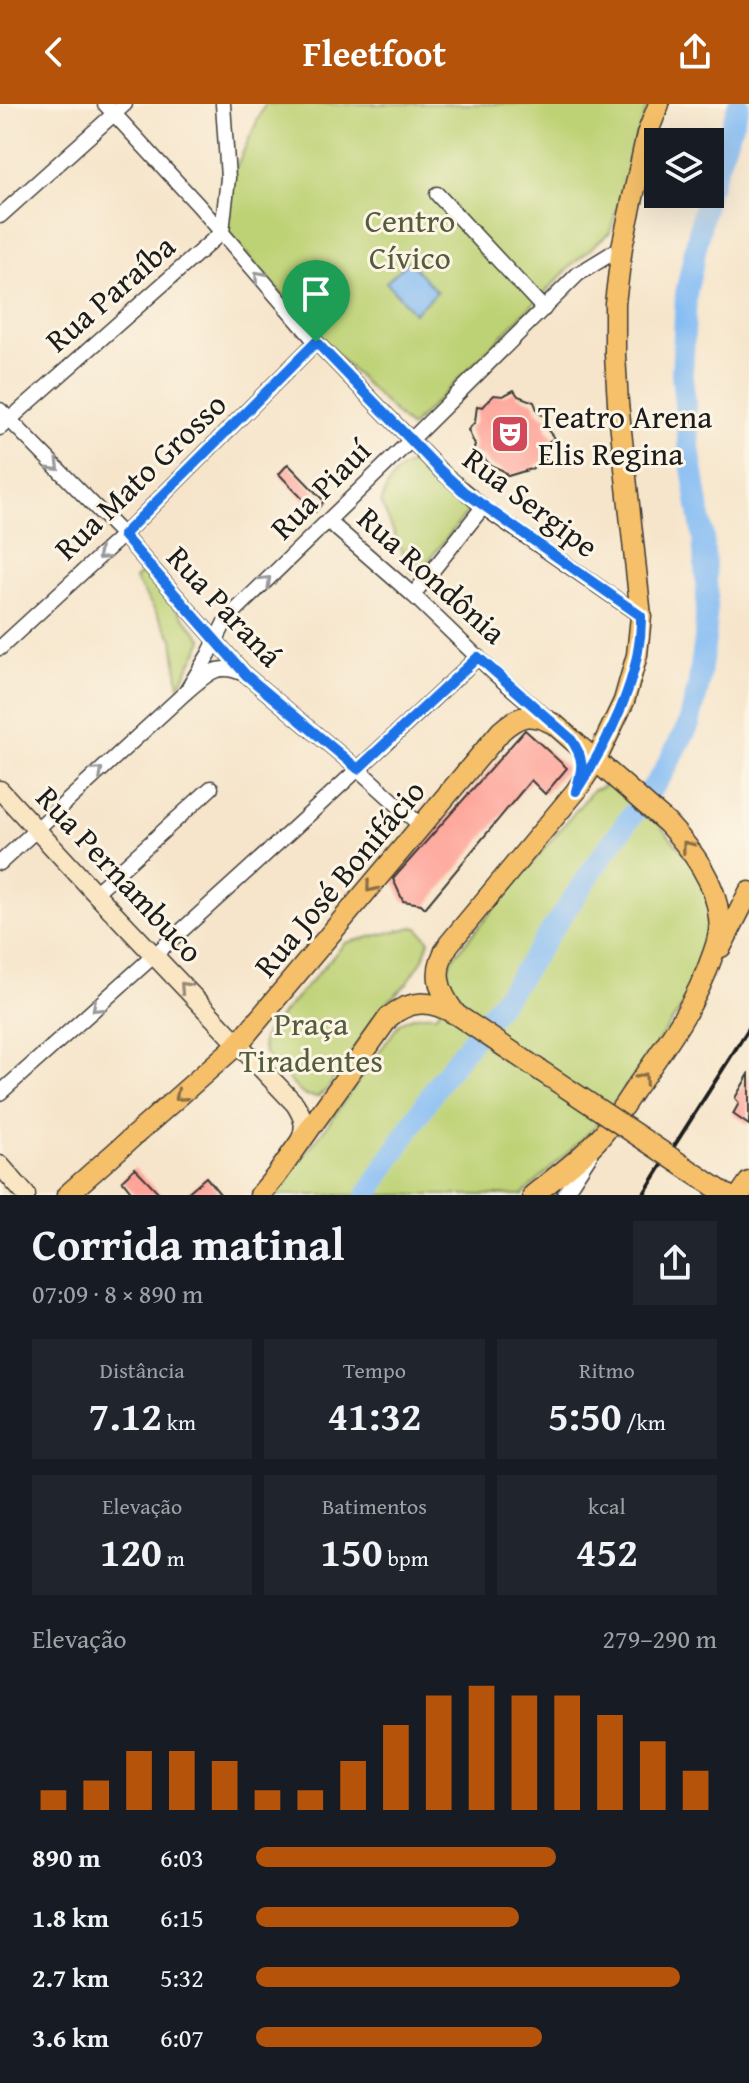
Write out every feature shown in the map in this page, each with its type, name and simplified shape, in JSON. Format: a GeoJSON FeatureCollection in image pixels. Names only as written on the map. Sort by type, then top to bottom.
{"type":"FeatureCollection","features":[{"type":"Feature","properties":{"kind":"main road"},"geometry":{"type":"LineString","coordinates":[[456,1014],[446,1002],[438,980],[440,959],[449,944],[576,791],[613,726],[624,701],[637,655],[641,616],[618,403],[615,303],[622,247],[647,134],[659,104]]}},
{"type":"Feature","properties":{"kind":"main road","name":"Rua José Bonifácio"},"geometry":{"type":"LineString","coordinates":[[67,1195],[238,1044],[512,720],[541,717],[554,724]]}},
{"type":"Feature","properties":{"kind":"main road","name":"Rua Rondônia"},"geometry":{"type":"LineString","coordinates":[[554,724],[656,812],[697,860],[717,901],[720,921],[706,975]]}},
{"type":"Feature","properties":{"kind":"main road"},"geometry":{"type":"LineString","coordinates":[[571,739],[582,743],[595,742],[613,726]]}},
{"type":"Feature","properties":{"kind":"main road"},"geometry":{"type":"LineString","coordinates":[[571,739],[579,749],[582,763],[576,791]]}},
{"type":"Feature","properties":{"kind":"main road","name":"Rua Pernambuco"},"geometry":{"type":"LineString","coordinates":[[0,790],[295,1104]]}},
{"type":"Feature","properties":{"kind":"main road"},"geometry":{"type":"LineString","coordinates":[[533,1195],[583,1154],[603,1133],[675,1034],[749,892]]}},
{"type":"Feature","properties":{"kind":"main road"},"geometry":{"type":"LineString","coordinates":[[260,1195],[395,1012],[424,1002],[442,1006],[456,1014],[727,1195]]}},
{"type":"Feature","properties":{"kind":"main road"},"geometry":{"type":"LineString","coordinates":[[295,1104],[304,1110],[315,1110],[330,1100]]}},
{"type":"Feature","properties":{"kind":"main road"},"geometry":{"type":"LineString","coordinates":[[295,1104],[305,1124],[298,1146]]}},
{"type":"Feature","properties":{"kind":"main road"},"geometry":{"type":"LineString","coordinates":[[0,1165],[26,1195]]}},
{"type":"Feature","properties":{"kind":"main road"},"geometry":{"type":"LineString","coordinates":[[740,1195],[749,1182]]}},
{"type":"Feature","properties":{"kind":"street"},"geometry":{"type":"LineString","coordinates":[[222,232],[228,178],[223,104]]}},
{"type":"Feature","properties":{"kind":"street"},"geometry":{"type":"LineString","coordinates":[[0,216],[115,107]]}},
{"type":"Feature","properties":{"kind":"street","name":"Rua Sergipe"},"geometry":{"type":"LineString","coordinates":[[115,107],[316,342],[440,470],[483,507],[641,616]]}},
{"type":"Feature","properties":{"kind":"street"},"geometry":{"type":"LineString","coordinates":[[199,206],[219,192],[228,178]]}},
{"type":"Feature","properties":{"kind":"street"},"geometry":{"type":"LineString","coordinates":[[437,194],[544,309]]}},
{"type":"Feature","properties":{"kind":"street","name":"Rua Paraíba"},"geometry":{"type":"LineString","coordinates":[[3,419],[222,232]]}},
{"type":"Feature","properties":{"kind":"street","name":"Rua Piauí"},"geometry":{"type":"LineString","coordinates":[[186,692],[224,624],[235,611],[578,274],[622,247]]}},
{"type":"Feature","properties":{"kind":"street","name":"Rua Mato Grosso"},"geometry":{"type":"LineString","coordinates":[[0,648],[123,535],[316,342]]}},
{"type":"Feature","properties":{"kind":"street","name":"Rua Paraná"},"geometry":{"type":"LineString","coordinates":[[3,419],[123,535],[246,675],[422,827]]}},
{"type":"Feature","properties":{"kind":"street"},"geometry":{"type":"LineString","coordinates":[[413,595],[483,507]]}},
{"type":"Feature","properties":{"kind":"street","name":"Rua Rondônia"},"geometry":{"type":"LineString","coordinates":[[328,521],[554,724]]}},
{"type":"Feature","properties":{"kind":"street"},"geometry":{"type":"LineString","coordinates":[[0,1093],[155,956],[478,657]]}},
{"type":"Feature","properties":{"kind":"street","name":"Rua Piauí"},"geometry":{"type":"LineString","coordinates":[[0,863],[214,669],[224,667],[246,675]]}},
{"type":"Feature","properties":{"kind":"street","name":"Rua Rondônia"},"geometry":{"type":"LineString","coordinates":[[495,674],[511,698],[512,708],[501,731]]}},
{"type":"Feature","properties":{"kind":"street"},"geometry":{"type":"LineString","coordinates":[[95,893],[211,788]]}},
{"type":"Feature","properties":{"kind":"street"},"geometry":{"type":"LineString","coordinates":[[564,1195],[603,1133]]}},
{"type":"Feature","properties":{"kind":"green space","name":"Centro Cívico"},"geometry":{"type":"Polygon","coordinates":[[[265,104],[648,104],[610,232],[572,265],[410,428],[320,338],[224,228],[232,176],[265,104]]]}},
{"type":"Feature","properties":{"kind":"green space"},"geometry":{"type":"Polygon","coordinates":[[[418,462],[470,509],[425,565],[411,572],[381,503],[394,476],[404,467],[418,462]]]}},
{"type":"Feature","properties":{"kind":"green space"},"geometry":{"type":"Polygon","coordinates":[[[144,570],[203,640],[179,686],[173,639],[135,579],[144,570]]]}},
{"type":"Feature","properties":{"kind":"green space"},"geometry":{"type":"Polygon","coordinates":[[[616,786],[653,817],[695,866],[706,891],[714,931],[680,1010],[593,1129],[522,1195],[274,1195],[400,1023],[417,1016],[436,1015],[451,993],[448,971],[451,960],[593,790],[616,786]]]}},
{"type":"Feature","properties":{"kind":"green space","name":"Praça Tiradentes"},"geometry":{"type":"Polygon","coordinates":[[[413,927],[429,940],[423,959],[407,983],[380,1009],[327,1089],[317,1097],[304,1095],[266,1055],[262,1044],[265,1033],[345,943],[413,927]]]}},
{"type":"Feature","properties":{"kind":"water"},"geometry":{"type":"Polygon","coordinates":[[[409,261],[437,292],[414,313],[386,282],[409,261]]]}},
{"type":"Feature","properties":{"kind":"building","name":"Teatro Arena Elis Regina"},"geometry":{"type":"Polygon","coordinates":[[[514,390],[518,396],[534,402],[538,412],[547,419],[547,429],[554,438],[548,442],[546,459],[531,469],[508,476],[473,452],[475,445],[468,430],[475,422],[477,406],[483,407],[494,395],[503,396],[514,390]]]}},
{"type":"Feature","properties":{"kind":"building"},"geometry":{"type":"Polygon","coordinates":[[[288,464],[324,501],[315,512],[279,474],[288,464]]]}},
{"type":"Feature","properties":{"kind":"building"},"geometry":{"type":"Polygon","coordinates":[[[525,730],[567,768],[545,794],[531,780],[425,908],[421,904],[403,901],[393,879],[525,730]]]}},
{"type":"Feature","properties":{"kind":"building"},"geometry":{"type":"Polygon","coordinates":[[[749,1074],[749,1125],[733,1114],[739,1103],[735,1098],[749,1074]]]}},
{"type":"Feature","properties":{"kind":"building"},"geometry":{"type":"Polygon","coordinates":[[[135,1168],[161,1195],[134,1195],[122,1180],[135,1168]]]}},
{"type":"Feature","properties":{"kind":"building"},"geometry":{"type":"Polygon","coordinates":[[[206,1177],[221,1195],[185,1195],[206,1177]]]}},
{"type":"Feature","properties":{"kind":"waterway"},"geometry":{"type":"LineString","coordinates":[[724,146],[739,104]]}},
{"type":"Feature","properties":{"kind":"waterway"},"geometry":{"type":"LineString","coordinates":[[367,1195],[440,1081],[517,981],[663,773],[689,724],[705,639],[707,595],[703,537],[682,375],[686,294],[704,208]]}},
{"type":"Feature","properties":{"kind":"railway"},"geometry":{"type":"LineString","coordinates":[[643,1195],[749,1028]]}},
{"type":"Feature","properties":{"kind":"place","name":"Teatro Arena Elis Regina"},"geometry":{"type":"Point","coordinates":[510,434]}},
{"type":"Feature","properties":{"kind":"route"},"geometry":{"type":"LineString","coordinates":[[316,342],[463,491],[641,616],[637,655],[624,701],[596,760],[576,791],[582,763],[576,746],[478,657],[358,769],[246,675],[123,535],[316,342]]}}]}
